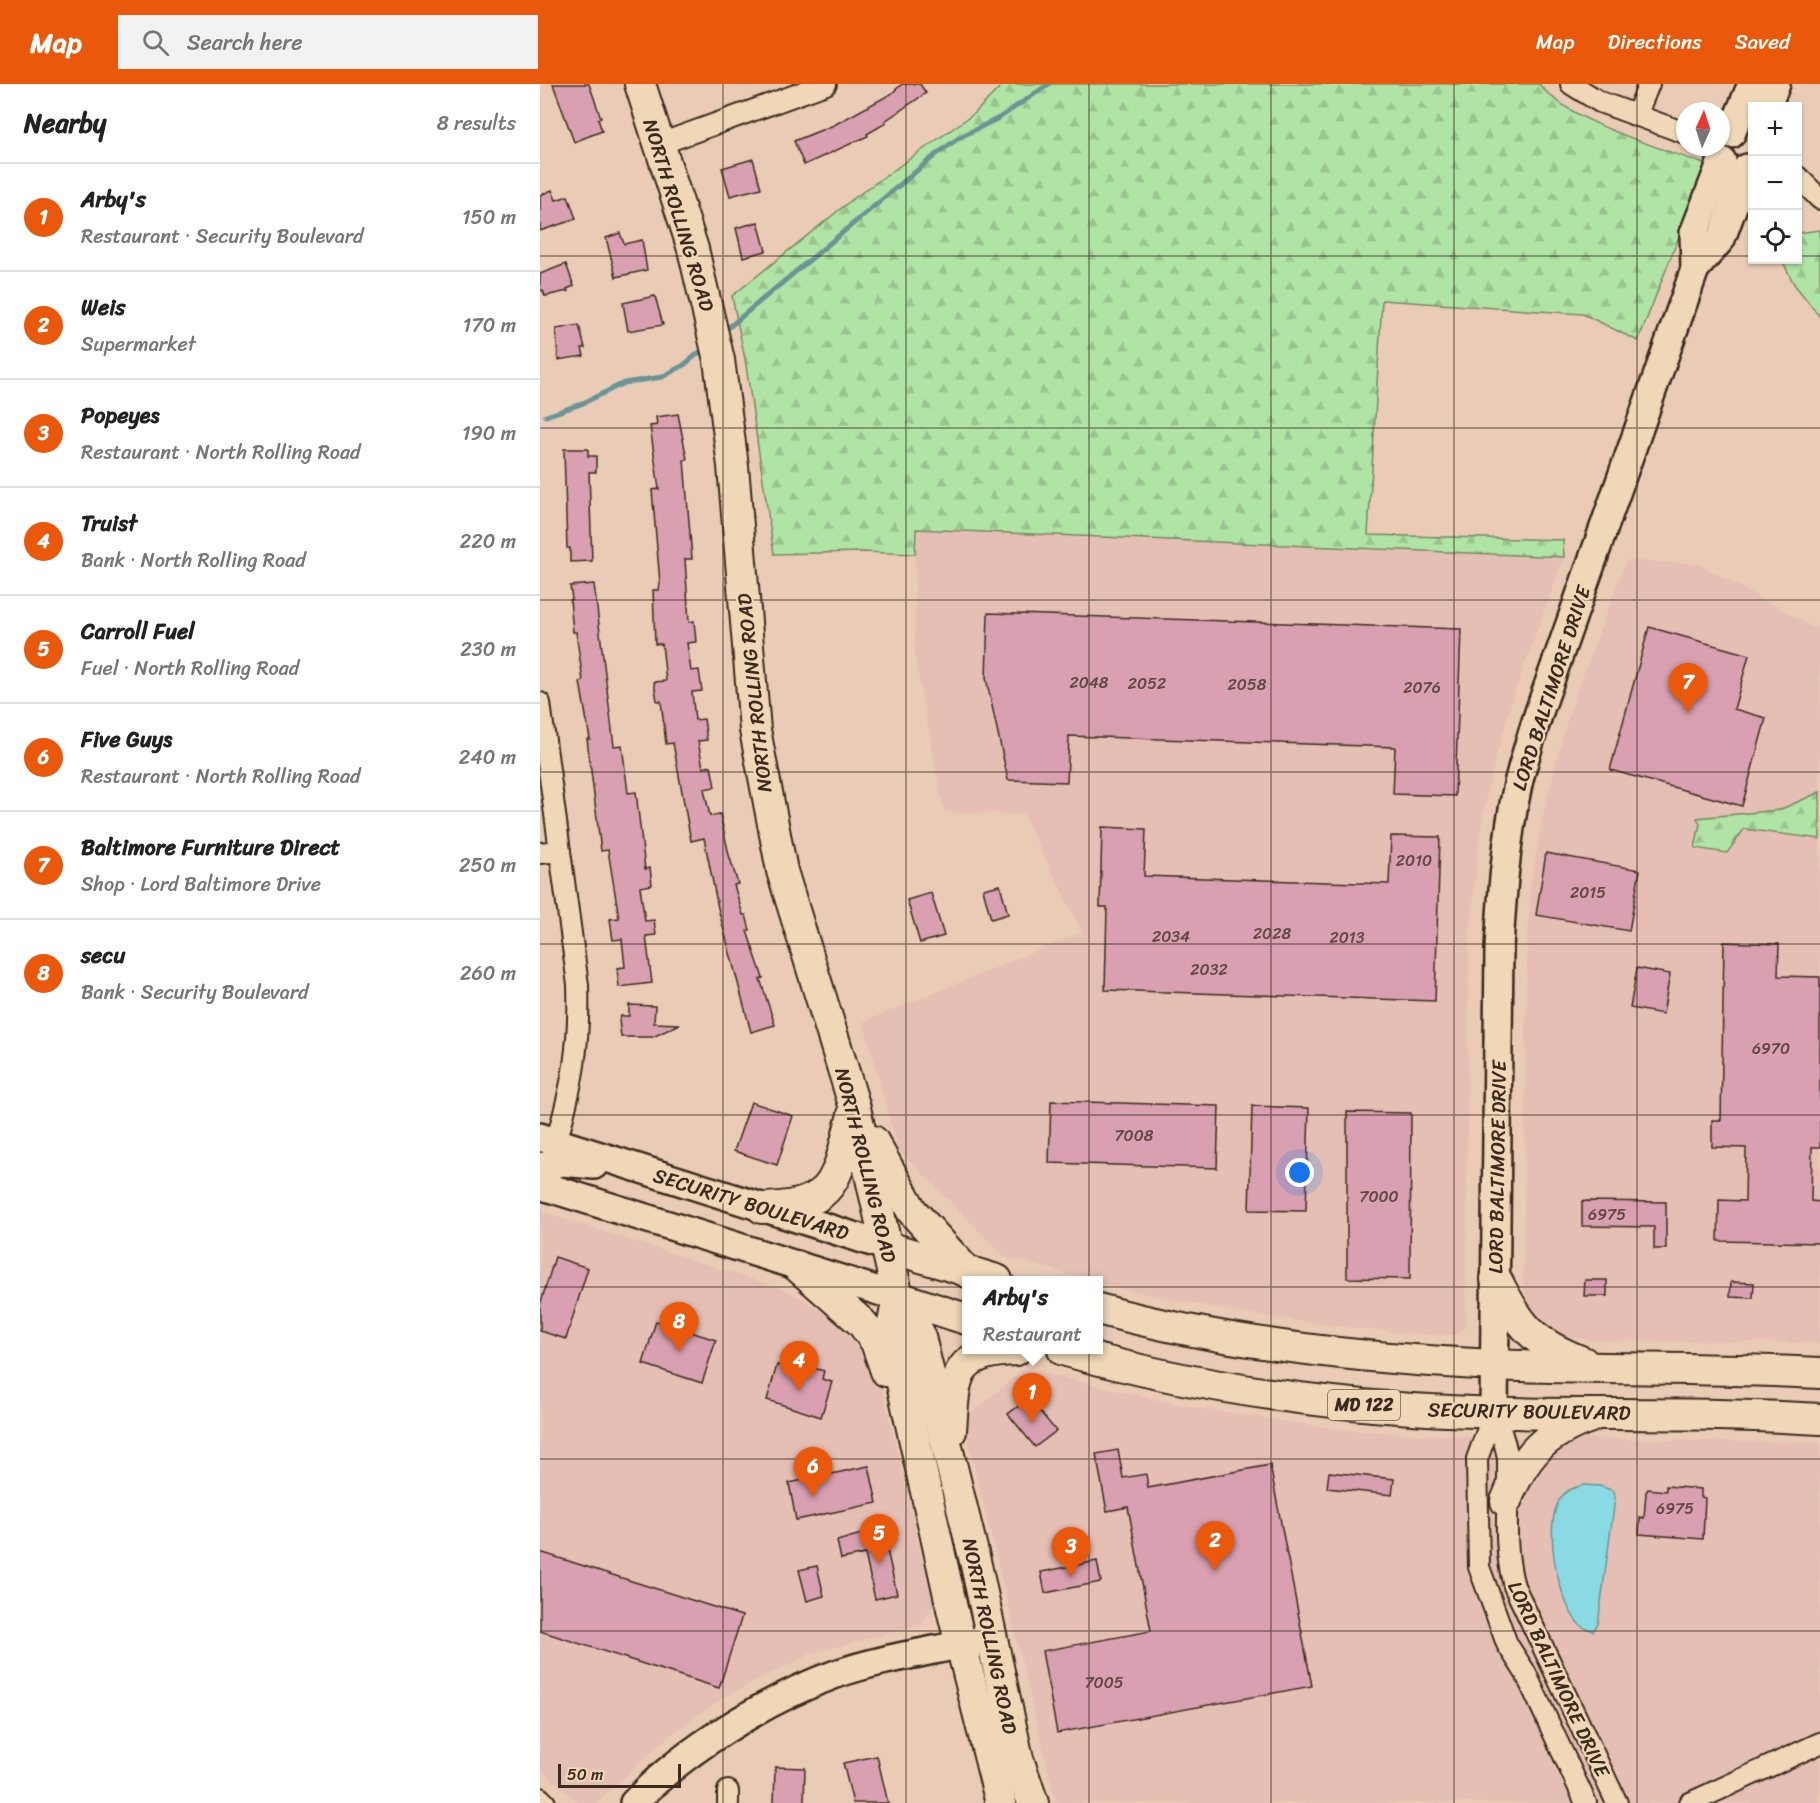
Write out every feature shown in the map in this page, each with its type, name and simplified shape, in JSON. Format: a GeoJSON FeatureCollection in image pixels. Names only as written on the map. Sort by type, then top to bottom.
{"type":"FeatureCollection","features":[{"type":"Feature","properties":{"kind":"main road","name":"NORTH ROLLING ROAD"},"geometry":{"type":"LineString","coordinates":[[640,84],[693,249],[718,355],[733,466],[754,730],[768,811],[782,871],[855,1108],[898,1298],[919,1333],[948,1461],[976,1565],[975,1641],[1001,1803]]}},
{"type":"Feature","properties":{"kind":"main road","name":"LORD BALTIMORE DRIVE"},"geometry":{"type":"LineString","coordinates":[[1494,1412],[1502,884],[1518,784],[1540,709],[1695,269],[1695,232],[1735,151],[1752,84]]}},
{"type":"Feature","properties":{"kind":"main road"},"geometry":{"type":"LineString","coordinates":[[1769,102],[1776,84]]}},
{"type":"Feature","properties":{"kind":"main road"},"geometry":{"type":"LineString","coordinates":[[762,1208],[792,1208],[818,1198],[834,1180],[855,1108]]}},
{"type":"Feature","properties":{"kind":"main road"},"geometry":{"type":"LineString","coordinates":[[855,1108],[912,1211],[967,1272]]}},
{"type":"Feature","properties":{"kind":"main road","name":"SECURITY BOULEVARD"},"geometry":{"type":"LineString","coordinates":[[548,1139],[980,1276]]}},
{"type":"Feature","properties":{"kind":"main road"},"geometry":{"type":"LineString","coordinates":[[540,1167],[578,1162],[658,1175]]}},
{"type":"Feature","properties":{"kind":"main road"},"geometry":{"type":"LineString","coordinates":[[540,1185],[962,1318]]}},
{"type":"Feature","properties":{"kind":"main road"},"geometry":{"type":"LineString","coordinates":[[797,1266],[846,1307],[876,1342],[921,1473]]}},
{"type":"Feature","properties":{"kind":"main road"},"geometry":{"type":"LineString","coordinates":[[1496,1279],[1527,1332],[1552,1350],[1594,1367]]}},
{"type":"Feature","properties":{"kind":"main road","name":"NORTH ROLLING ROAD"},"geometry":{"type":"LineString","coordinates":[[898,1298],[891,1334],[921,1473],[975,1641],[1033,1803]]}},
{"type":"Feature","properties":{"kind":"main road"},"geometry":{"type":"LineString","coordinates":[[1103,1310],[1216,1336],[1278,1346],[1495,1365],[1820,1372]]}},
{"type":"Feature","properties":{"kind":"main road"},"geometry":{"type":"LineString","coordinates":[[948,1461],[955,1382],[962,1368],[971,1359],[984,1354]]}},
{"type":"Feature","properties":{"kind":"main road"},"geometry":{"type":"LineString","coordinates":[[1041,1354],[1138,1371]]}},
{"type":"Feature","properties":{"kind":"main road","name":"SECURITY BOULEVARD"},"geometry":{"type":"LineString","coordinates":[[1078,1354],[1138,1371],[1234,1389],[1343,1403],[1494,1412],[1820,1419]]}},
{"type":"Feature","properties":{"kind":"main road"},"geometry":{"type":"LineString","coordinates":[[1506,1501],[1518,1471],[1550,1437],[1568,1425],[1602,1413]]}},
{"type":"Feature","properties":{"kind":"main road"},"geometry":{"type":"LineString","coordinates":[[634,1803],[690,1755],[762,1706],[836,1674],[975,1641]]}},
{"type":"Feature","properties":{"kind":"street"},"geometry":{"type":"LineString","coordinates":[[660,144],[826,84]]}},
{"type":"Feature","properties":{"kind":"street"},"geometry":{"type":"LineString","coordinates":[[1571,84],[1600,102],[1676,130]]}},
{"type":"Feature","properties":{"kind":"street"},"geometry":{"type":"LineString","coordinates":[[1636,116],[1649,84]]}},
{"type":"Feature","properties":{"kind":"street"},"geometry":{"type":"LineString","coordinates":[[1802,182],[1820,199]]}},
{"type":"Feature","properties":{"kind":"street"},"geometry":{"type":"LineString","coordinates":[[540,703],[550,852],[578,985],[579,1018],[573,1086],[548,1139]]}},
{"type":"Feature","properties":{"kind":"street","name":"LORD BALTIMORE DRIVE"},"geometry":{"type":"LineString","coordinates":[[1494,1412],[1508,1459],[1507,1562],[1514,1586],[1617,1803]]}},
{"type":"Feature","properties":{"kind":"street","name":"LORD BALTIMORE DRIVE"},"geometry":{"type":"LineString","coordinates":[[1494,1412],[1476,1459],[1479,1568],[1507,1644],[1525,1671],[1586,1803]]}},
{"type":"Feature","properties":{"kind":"street"},"geometry":{"type":"LineString","coordinates":[[1690,1803],[1820,1743]]}},
{"type":"Feature","properties":{"kind":"street"},"geometry":{"type":"LineString","coordinates":[[540,1798],[545,1803]]}},
{"type":"Feature","properties":{"kind":"shaded area"},"geometry":{"type":"Polygon","coordinates":[[[915,529],[1564,557],[1513,697],[1491,776],[1480,832],[1469,948],[1466,1328],[1456,1335],[1431,1335],[1351,1328],[1241,1313],[1122,1289],[1103,1284],[1103,1276],[1074,1276],[1005,1257],[898,1149],[863,1022],[1082,932],[1023,814],[944,812],[915,660],[915,529]]]}},
{"type":"Feature","properties":{"kind":"shaded area"},"geometry":{"type":"Polygon","coordinates":[[[1626,560],[1699,564],[1820,631],[1820,1343],[1590,1340],[1562,1337],[1542,1324],[1529,1304],[1523,1285],[1527,944],[1531,884],[1543,814],[1568,716],[1626,560]]]}},
{"type":"Feature","properties":{"kind":"shaded area"},"geometry":{"type":"Polygon","coordinates":[[[540,1211],[786,1290],[833,1318],[868,1359],[882,1387],[934,1605],[921,1625],[813,1653],[724,1697],[670,1735],[596,1803],[578,1803],[540,1768],[540,1211]]]}},
{"type":"Feature","properties":{"kind":"shaded area"},"geometry":{"type":"Polygon","coordinates":[[[1024,1369],[1186,1406],[1337,1429],[1428,1435],[1820,1443],[1820,1803],[1056,1803],[963,1420],[1024,1369]]]}},
{"type":"Feature","properties":{"kind":"green space"},"geometry":{"type":"Polygon","coordinates":[[[1003,84],[1539,84],[1553,98],[1593,122],[1676,156],[1707,165],[1638,341],[1583,314],[1382,300],[1368,535],[1563,540],[1564,557],[916,529],[915,554],[862,552],[774,554],[745,359],[732,296],[854,198],[975,113],[1003,84]]]}},
{"type":"Feature","properties":{"kind":"green space"},"geometry":{"type":"Polygon","coordinates":[[[1820,230],[1820,317],[1794,284],[1784,264],[1802,264],[1802,232],[1820,230]]]}},
{"type":"Feature","properties":{"kind":"green space"},"geometry":{"type":"Polygon","coordinates":[[[1820,792],[1820,839],[1744,829],[1727,853],[1695,848],[1700,824],[1697,818],[1779,810],[1820,792]]]}},
{"type":"Feature","properties":{"kind":"water"},"geometry":{"type":"Polygon","coordinates":[[[1583,1485],[1600,1486],[1614,1491],[1615,1499],[1598,1624],[1593,1631],[1580,1625],[1572,1614],[1559,1579],[1552,1538],[1553,1519],[1558,1503],[1566,1492],[1583,1485]]]}},
{"type":"Feature","properties":{"kind":"building"},"geometry":{"type":"Polygon","coordinates":[[[553,84],[589,84],[601,118],[598,119],[602,131],[574,142],[553,84]]]}},
{"type":"Feature","properties":{"kind":"building"},"geometry":{"type":"Polygon","coordinates":[[[902,84],[920,84],[926,93],[885,121],[886,123],[867,134],[868,136],[804,165],[794,141],[834,125],[891,94],[902,84]]]}},
{"type":"Feature","properties":{"kind":"building"},"geometry":{"type":"Polygon","coordinates":[[[753,159],[761,188],[730,196],[722,168],[753,159]]]}},
{"type":"Feature","properties":{"kind":"building"},"geometry":{"type":"Polygon","coordinates":[[[552,190],[556,200],[568,196],[576,219],[540,231],[540,195],[552,190]]]}},
{"type":"Feature","properties":{"kind":"building"},"geometry":{"type":"Polygon","coordinates":[[[758,222],[766,251],[743,257],[736,228],[758,222]]]}},
{"type":"Feature","properties":{"kind":"building"},"geometry":{"type":"Polygon","coordinates":[[[620,233],[624,244],[642,240],[647,270],[616,277],[606,238],[620,233]]]}},
{"type":"Feature","properties":{"kind":"building"},"geometry":{"type":"Polygon","coordinates":[[[566,264],[574,286],[567,289],[568,291],[545,296],[543,290],[540,291],[540,274],[566,264]]]}},
{"type":"Feature","properties":{"kind":"building"},"geometry":{"type":"Polygon","coordinates":[[[655,296],[663,325],[628,331],[623,303],[655,296]]]}},
{"type":"Feature","properties":{"kind":"building"},"geometry":{"type":"Polygon","coordinates":[[[579,325],[585,348],[582,348],[584,356],[558,360],[556,329],[579,325]]]}},
{"type":"Feature","properties":{"kind":"building"},"geometry":{"type":"Polygon","coordinates":[[[678,414],[687,459],[684,460],[692,559],[685,559],[689,622],[694,621],[696,642],[687,643],[691,671],[699,670],[702,691],[692,692],[695,720],[704,719],[707,740],[698,741],[703,768],[711,766],[715,787],[704,789],[710,816],[720,814],[738,884],[734,885],[743,915],[746,915],[750,930],[747,931],[763,978],[760,979],[775,1025],[751,1032],[718,908],[704,838],[691,841],[673,743],[666,744],[661,701],[657,701],[654,682],[666,681],[662,644],[655,644],[653,590],[659,590],[660,583],[652,490],[659,489],[650,426],[657,425],[656,417],[678,414]]]}},
{"type":"Feature","properties":{"kind":"building"},"geometry":{"type":"Polygon","coordinates":[[[564,449],[588,449],[588,456],[596,456],[596,472],[589,472],[592,561],[570,562],[570,548],[567,548],[564,449]]]}},
{"type":"Feature","properties":{"kind":"building"},"geometry":{"type":"Polygon","coordinates":[[[594,584],[614,746],[622,745],[628,793],[636,792],[645,869],[650,868],[652,885],[640,887],[645,921],[654,920],[656,935],[646,936],[652,983],[619,987],[617,968],[625,967],[622,939],[613,940],[610,919],[619,918],[608,850],[601,851],[587,739],[590,739],[580,682],[583,681],[576,632],[573,632],[570,600],[572,599],[570,586],[594,584]]]}},
{"type":"Feature","properties":{"kind":"building"},"geometry":{"type":"Polygon","coordinates":[[[988,613],[1461,629],[1455,796],[1393,794],[1395,747],[1069,736],[1067,782],[1008,780],[986,678],[988,613]]]}},
{"type":"Feature","properties":{"kind":"building"},"geometry":{"type":"Polygon","coordinates":[[[1649,627],[1749,655],[1734,709],[1766,718],[1742,806],[1610,770],[1649,627]]]}},
{"type":"Feature","properties":{"kind":"building"},"geometry":{"type":"Polygon","coordinates":[[[1102,827],[1146,829],[1144,876],[1389,884],[1391,836],[1440,837],[1435,1001],[1105,990],[1107,907],[1100,907],[1102,827]]]}},
{"type":"Feature","properties":{"kind":"building"},"geometry":{"type":"Polygon","coordinates":[[[1546,853],[1640,870],[1629,931],[1536,915],[1546,853]]]}},
{"type":"Feature","properties":{"kind":"building"},"geometry":{"type":"Polygon","coordinates":[[[1000,885],[1008,914],[991,919],[983,889],[1000,885]]]}},
{"type":"Feature","properties":{"kind":"building"},"geometry":{"type":"Polygon","coordinates":[[[931,893],[944,936],[920,943],[907,900],[931,893]]]}},
{"type":"Feature","properties":{"kind":"building"},"geometry":{"type":"Polygon","coordinates":[[[1724,942],[1779,944],[1778,976],[1820,977],[1820,1147],[1812,1147],[1811,1201],[1820,1202],[1820,1243],[1718,1241],[1719,1200],[1745,1201],[1746,1148],[1712,1147],[1712,1120],[1721,1120],[1724,942]]]}},
{"type":"Feature","properties":{"kind":"building"},"geometry":{"type":"Polygon","coordinates":[[[1637,968],[1670,974],[1663,1014],[1630,1008],[1637,968]]]}},
{"type":"Feature","properties":{"kind":"building"},"geometry":{"type":"Polygon","coordinates":[[[629,1005],[655,1006],[654,1023],[680,1024],[653,1037],[621,1037],[619,1020],[621,1016],[629,1016],[629,1005]]]}},
{"type":"Feature","properties":{"kind":"building"},"geometry":{"type":"Polygon","coordinates":[[[1051,1101],[1219,1106],[1217,1168],[1049,1163],[1051,1101]]]}},
{"type":"Feature","properties":{"kind":"building"},"geometry":{"type":"Polygon","coordinates":[[[751,1102],[793,1116],[777,1165],[734,1151],[751,1102]]]}},
{"type":"Feature","properties":{"kind":"building"},"geometry":{"type":"Polygon","coordinates":[[[1252,1106],[1309,1108],[1306,1211],[1249,1210],[1252,1106]]]}},
{"type":"Feature","properties":{"kind":"building"},"geometry":{"type":"Polygon","coordinates":[[[1347,1112],[1411,1113],[1410,1279],[1347,1278],[1347,1112]]]}},
{"type":"Feature","properties":{"kind":"building"},"geometry":{"type":"Polygon","coordinates":[[[1582,1201],[1666,1202],[1666,1249],[1654,1249],[1654,1227],[1582,1226],[1582,1201]]]}},
{"type":"Feature","properties":{"kind":"building"},"geometry":{"type":"Polygon","coordinates":[[[555,1257],[588,1268],[566,1339],[540,1331],[540,1305],[555,1257]]]}},
{"type":"Feature","properties":{"kind":"building"},"geometry":{"type":"Polygon","coordinates":[[[1585,1280],[1607,1280],[1607,1296],[1584,1296],[1585,1280]]]}},
{"type":"Feature","properties":{"kind":"building"},"geometry":{"type":"Polygon","coordinates":[[[1731,1282],[1754,1283],[1753,1298],[1730,1297],[1731,1282]]]}},
{"type":"Feature","properties":{"kind":"building"},"geometry":{"type":"Polygon","coordinates":[[[656,1321],[716,1340],[702,1383],[643,1364],[656,1321]]]}},
{"type":"Feature","properties":{"kind":"building"},"geometry":{"type":"Polygon","coordinates":[[[800,1364],[824,1371],[822,1379],[832,1382],[821,1417],[767,1400],[777,1365],[798,1371],[800,1364]]]}},
{"type":"Feature","properties":{"kind":"building"},"geometry":{"type":"Polygon","coordinates":[[[1029,1398],[1056,1431],[1035,1447],[1008,1414],[1029,1398]]]}},
{"type":"Feature","properties":{"kind":"building"},"geometry":{"type":"Polygon","coordinates":[[[1118,1450],[1123,1478],[1146,1474],[1148,1488],[1270,1465],[1312,1686],[1057,1733],[1042,1651],[1151,1631],[1128,1507],[1107,1511],[1096,1454],[1118,1450]]]}},
{"type":"Feature","properties":{"kind":"building"},"geometry":{"type":"Polygon","coordinates":[[[869,1466],[877,1503],[796,1520],[789,1483],[869,1466]]]}},
{"type":"Feature","properties":{"kind":"building"},"geometry":{"type":"Polygon","coordinates":[[[1329,1472],[1394,1479],[1392,1495],[1327,1488],[1329,1472]]]}},
{"type":"Feature","properties":{"kind":"building"},"geometry":{"type":"Polygon","coordinates":[[[1666,1486],[1701,1489],[1701,1497],[1705,1498],[1703,1539],[1639,1534],[1640,1517],[1644,1518],[1646,1492],[1648,1489],[1666,1491],[1666,1486]]]}},
{"type":"Feature","properties":{"kind":"building"},"geometry":{"type":"Polygon","coordinates":[[[882,1528],[897,1594],[875,1599],[865,1554],[841,1559],[837,1541],[882,1528]]]}},
{"type":"Feature","properties":{"kind":"building"},"geometry":{"type":"Polygon","coordinates":[[[540,1552],[742,1616],[719,1688],[540,1631],[540,1552]]]}},
{"type":"Feature","properties":{"kind":"building"},"geometry":{"type":"Polygon","coordinates":[[[1097,1561],[1101,1582],[1045,1593],[1041,1572],[1097,1561]]]}},
{"type":"Feature","properties":{"kind":"building"},"geometry":{"type":"Polygon","coordinates":[[[817,1566],[824,1596],[807,1601],[799,1570],[817,1566]]]}},
{"type":"Feature","properties":{"kind":"building"},"geometry":{"type":"Polygon","coordinates":[[[877,1756],[888,1803],[853,1803],[843,1763],[877,1756]]]}},
{"type":"Feature","properties":{"kind":"building"},"geometry":{"type":"Polygon","coordinates":[[[775,1767],[805,1768],[804,1803],[774,1803],[775,1767]]]}},
{"type":"Feature","properties":{"kind":"waterway"},"geometry":{"type":"LineString","coordinates":[[722,333],[938,153],[960,137],[999,118],[1049,84]]}},
{"type":"Feature","properties":{"kind":"waterway"},"geometry":{"type":"LineString","coordinates":[[546,416],[581,404],[624,383],[662,377],[684,365],[706,347]]}},
{"type":"Feature","properties":{"kind":"place","name":"Baltimore Furniture Direct"},"geometry":{"type":"Point","coordinates":[1688,713]}},
{"type":"Feature","properties":{"kind":"place","name":"secu"},"geometry":{"type":"Point","coordinates":[679,1352]}},
{"type":"Feature","properties":{"kind":"place","name":"Truist"},"geometry":{"type":"Point","coordinates":[799,1391]}},
{"type":"Feature","properties":{"kind":"place","name":"Arby's"},"geometry":{"type":"Point","coordinates":[1032,1423]}},
{"type":"Feature","properties":{"kind":"place","name":"Five Guys"},"geometry":{"type":"Point","coordinates":[813,1497]}},
{"type":"Feature","properties":{"kind":"place","name":"Carroll Fuel"},"geometry":{"type":"Point","coordinates":[879,1564]}},
{"type":"Feature","properties":{"kind":"place","name":"Weis"},"geometry":{"type":"Point","coordinates":[1215,1571]}},
{"type":"Feature","properties":{"kind":"place","name":"Popeyes"},"geometry":{"type":"Point","coordinates":[1071,1577]}}]}
